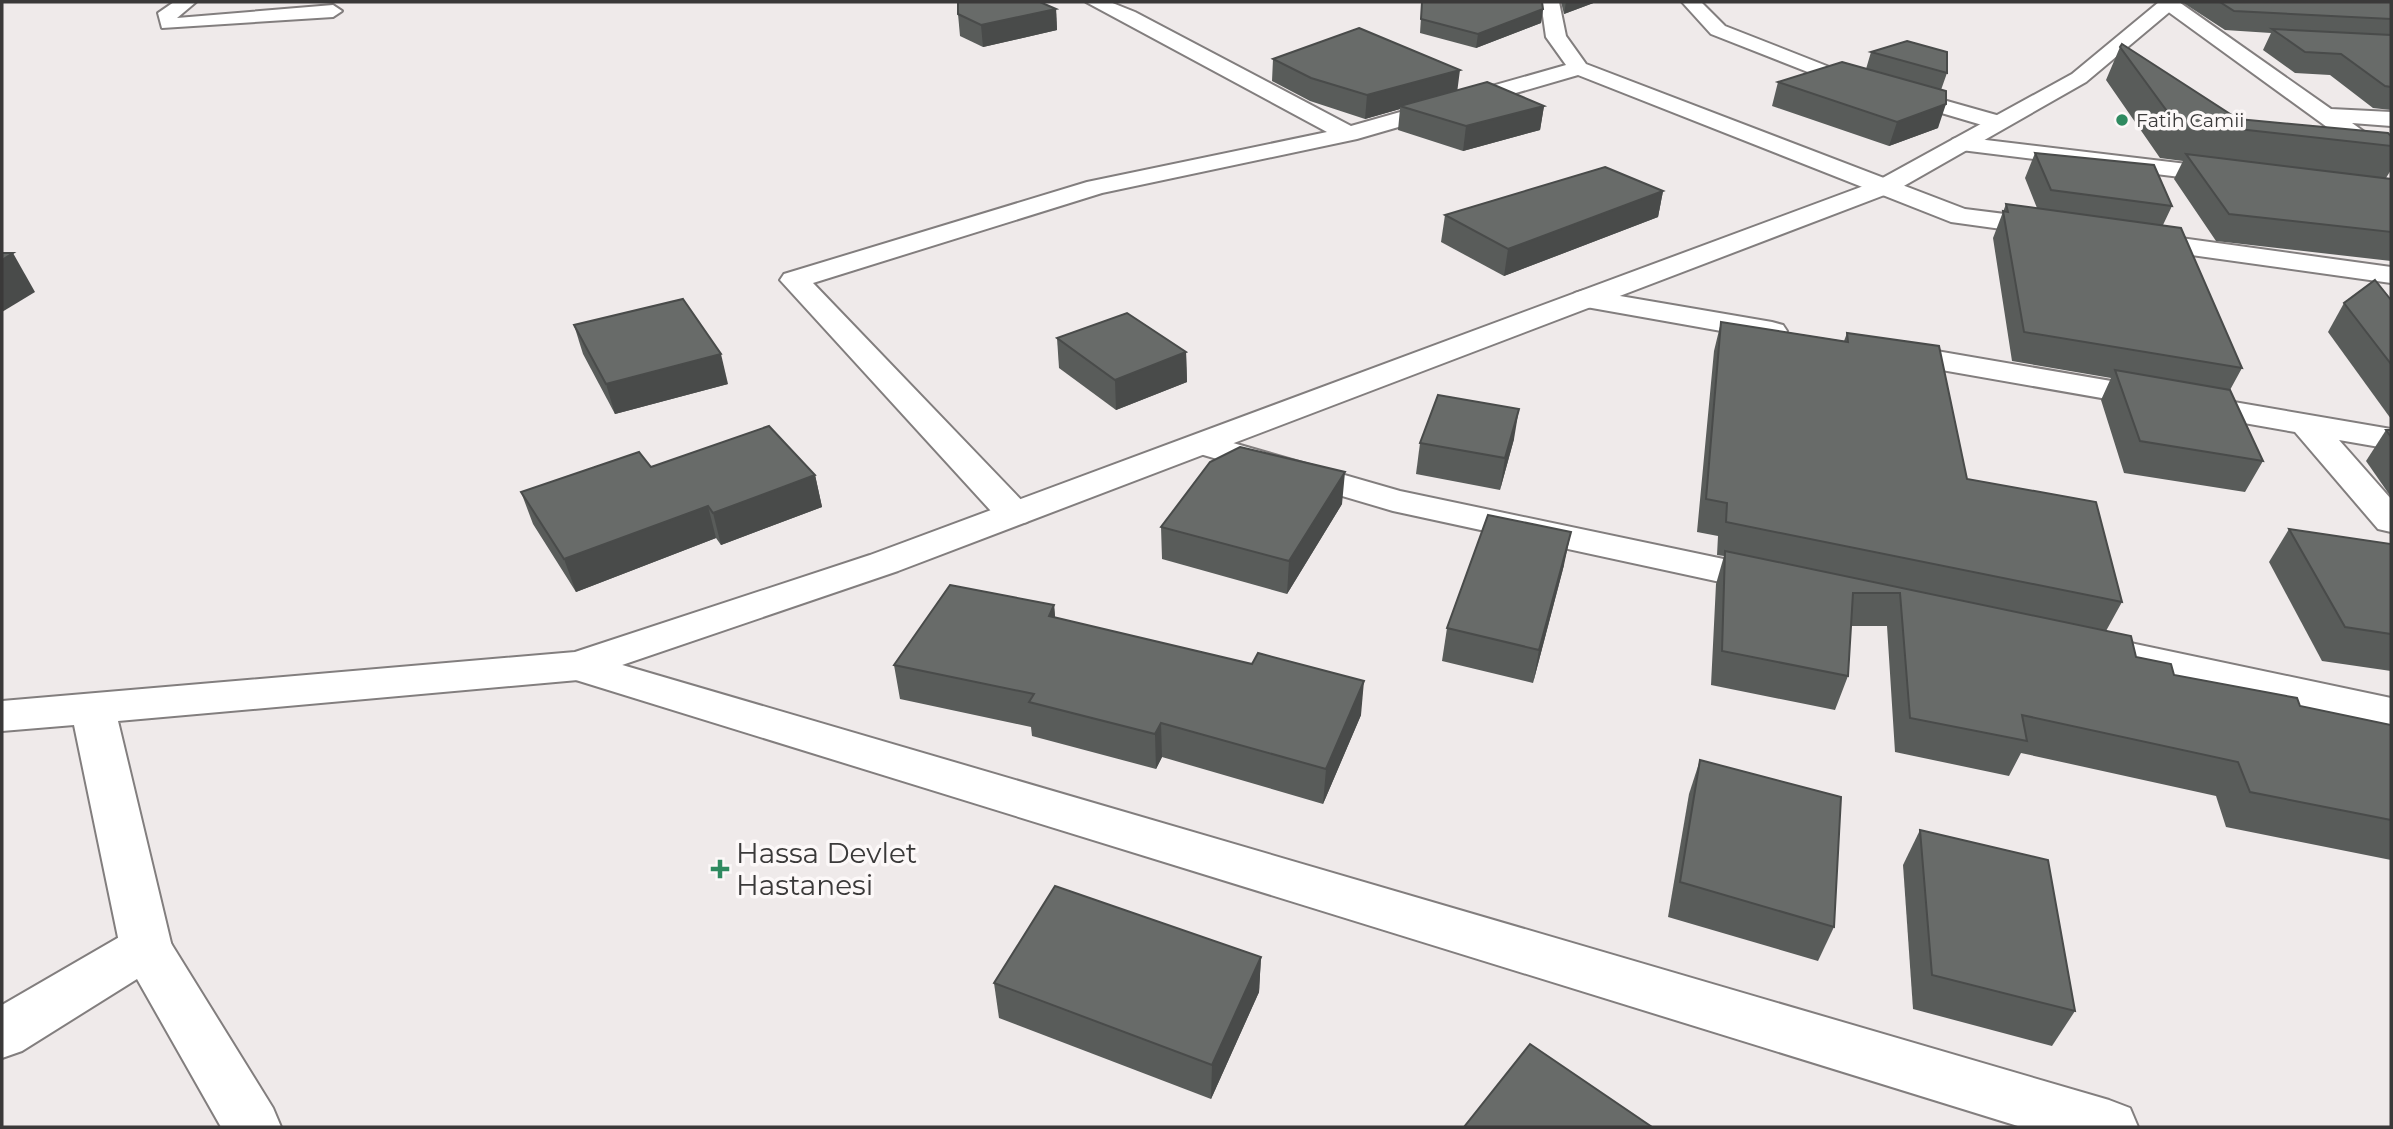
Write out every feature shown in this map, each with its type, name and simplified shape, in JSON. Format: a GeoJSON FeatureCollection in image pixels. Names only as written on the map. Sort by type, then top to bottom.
{"type":"FeatureCollection","features":[{"type":"Feature","properties":{"kind":"street"},"geometry":{"type":"LineString","coordinates":[[187,2],[167,13],[169,24],[333,11]]}},
{"type":"Feature","properties":{"kind":"street"},"geometry":{"type":"LineString","coordinates":[[1095,2],[1128,16],[1349,134]]}},
{"type":"Feature","properties":{"kind":"street"},"geometry":{"type":"LineString","coordinates":[[1550,2],[1556,37],[1579,68],[1960,216],[2081,232]]}},
{"type":"Feature","properties":{"kind":"street"},"geometry":{"type":"LineString","coordinates":[[1691,2],[1718,30],[1830,74],[1999,123]]}},
{"type":"Feature","properties":{"kind":"street"},"geometry":{"type":"LineString","coordinates":[[2,716],[578,666],[884,564],[1886,186],[2079,78],[2169,3],[2391,162]]}},
{"type":"Feature","properties":{"kind":"street"},"geometry":{"type":"LineString","coordinates":[[2220,39],[2259,41]]}},
{"type":"Feature","properties":{"kind":"street"},"geometry":{"type":"LineString","coordinates":[[1014,514],[794,279],[1096,187],[1349,134],[1579,68]]}},
{"type":"Feature","properties":{"kind":"street"},"geometry":{"type":"LineString","coordinates":[[2325,115],[2391,119]]}},
{"type":"Feature","properties":{"kind":"street"},"geometry":{"type":"LineString","coordinates":[[1961,144],[2252,179]]}},
{"type":"Feature","properties":{"kind":"street"},"geometry":{"type":"LineString","coordinates":[[2108,236],[2391,275]]}},
{"type":"Feature","properties":{"kind":"street"},"geometry":{"type":"LineString","coordinates":[[1585,299],[1803,337]]}},
{"type":"Feature","properties":{"kind":"street"},"geometry":{"type":"LineString","coordinates":[[1857,346],[2391,439]]}},
{"type":"Feature","properties":{"kind":"street"},"geometry":{"type":"LineString","coordinates":[[2306,424],[2391,521]]}},
{"type":"Feature","properties":{"kind":"street"},"geometry":{"type":"LineString","coordinates":[[1202,444],[1392,500],[1803,587]]}},
{"type":"Feature","properties":{"kind":"street"},"geometry":{"type":"LineString","coordinates":[[2090,649],[2391,713]]}},
{"type":"Feature","properties":{"kind":"street"},"geometry":{"type":"LineString","coordinates":[[578,666],[2109,1127]]}},
{"type":"Feature","properties":{"kind":"street"},"geometry":{"type":"LineString","coordinates":[[93,709],[146,947],[252,1127]]}},
{"type":"Feature","properties":{"kind":"street"},"geometry":{"type":"LineString","coordinates":[[2,1034],[146,947]]}},
{"type":"Feature","properties":{"kind":"building"},"geometry":{"type":"Polygon","coordinates":[[[958,2],[1040,2],[1056,9],[981,25],[958,14],[958,2]]]}},
{"type":"Feature","properties":{"kind":"building"},"geometry":{"type":"Polygon","coordinates":[[[1422,2],[1542,2],[1543,9],[1478,34],[1421,19],[1422,2]]]}},
{"type":"Feature","properties":{"kind":"building"},"geometry":{"type":"Polygon","coordinates":[[[2220,2],[2391,2],[2391,19],[2234,11],[2220,2]]]}},
{"type":"Feature","properties":{"kind":"building"},"geometry":{"type":"Polygon","coordinates":[[[1359,28],[1460,70],[1367,95],[1311,78],[1273,59],[1359,28]]]}},
{"type":"Feature","properties":{"kind":"building"},"geometry":{"type":"Polygon","coordinates":[[[2272,29],[2391,35],[2391,87],[2385,86],[2341,54],[2305,52],[2272,29]]]}},
{"type":"Feature","properties":{"kind":"building"},"geometry":{"type":"Polygon","coordinates":[[[1907,41],[1947,52],[1947,73],[1871,52],[1907,41]]]}},
{"type":"Feature","properties":{"kind":"building"},"geometry":{"type":"Polygon","coordinates":[[[2122,44],[2238,119],[2388,133],[2391,136],[2391,146],[2175,122],[2120,47],[2122,44]]]}},
{"type":"Feature","properties":{"kind":"building"},"geometry":{"type":"Polygon","coordinates":[[[1842,62],[1946,91],[1946,104],[1897,122],[1778,82],[1842,62]]]}},
{"type":"Feature","properties":{"kind":"building"},"geometry":{"type":"Polygon","coordinates":[[[1487,82],[1544,106],[1466,126],[1400,106],[1487,82]]]}},
{"type":"Feature","properties":{"kind":"building"},"geometry":{"type":"Polygon","coordinates":[[[2035,153],[2154,165],[2172,206],[2051,190],[2035,153]]]}},
{"type":"Feature","properties":{"kind":"building"},"geometry":{"type":"Polygon","coordinates":[[[2186,154],[2391,179],[2391,232],[2229,214],[2186,154]]]}},
{"type":"Feature","properties":{"kind":"building"},"geometry":{"type":"Polygon","coordinates":[[[1605,167],[1663,191],[1508,249],[1445,215],[1605,167]]]}},
{"type":"Feature","properties":{"kind":"building"},"geometry":{"type":"Polygon","coordinates":[[[2006,204],[2181,228],[2242,368],[2024,332],[2003,211],[2008,212],[2006,204]]]}},
{"type":"Feature","properties":{"kind":"building"},"geometry":{"type":"Polygon","coordinates":[[[2,253],[13,253],[2,260],[2,253]]]}},
{"type":"Feature","properties":{"kind":"building"},"geometry":{"type":"Polygon","coordinates":[[[2375,280],[2391,300],[2391,364],[2344,303],[2375,280]]]}},
{"type":"Feature","properties":{"kind":"building"},"geometry":{"type":"Polygon","coordinates":[[[683,299],[721,354],[606,384],[574,325],[683,299]]]}},
{"type":"Feature","properties":{"kind":"building"},"geometry":{"type":"Polygon","coordinates":[[[1127,313],[1186,352],[1115,380],[1057,338],[1127,313]]]}},
{"type":"Feature","properties":{"kind":"building"},"geometry":{"type":"Polygon","coordinates":[[[1721,322],[1848,342],[1847,333],[1939,346],[1967,479],[2096,502],[2122,602],[1726,522],[1727,503],[1706,499],[1721,322]]]}},
{"type":"Feature","properties":{"kind":"building"},"geometry":{"type":"Polygon","coordinates":[[[2115,370],[2230,390],[2263,461],[2140,441],[2115,370]]]}},
{"type":"Feature","properties":{"kind":"building"},"geometry":{"type":"Polygon","coordinates":[[[1438,395],[1519,409],[1505,458],[1420,443],[1438,395]]]}},
{"type":"Feature","properties":{"kind":"building"},"geometry":{"type":"Polygon","coordinates":[[[769,426],[815,475],[713,513],[708,506],[564,559],[521,492],[639,452],[651,467],[769,426]]]}},
{"type":"Feature","properties":{"kind":"building"},"geometry":{"type":"Polygon","coordinates":[[[1240,447],[1345,472],[1289,561],[1161,527],[1210,462],[1240,447]]]}},
{"type":"Feature","properties":{"kind":"building"},"geometry":{"type":"Polygon","coordinates":[[[1488,515],[1571,532],[1539,650],[1447,628],[1488,515]]]}},
{"type":"Feature","properties":{"kind":"building"},"geometry":{"type":"Polygon","coordinates":[[[2289,529],[2391,544],[2391,634],[2345,627],[2289,529]]]}},
{"type":"Feature","properties":{"kind":"building"},"geometry":{"type":"Polygon","coordinates":[[[1725,551],[2131,636],[2136,657],[2171,664],[2174,675],[2297,698],[2300,706],[2391,725],[2391,820],[2250,792],[2238,762],[2022,715],[2027,741],[1910,718],[1900,593],[1853,593],[1848,676],[1722,651],[1725,551]]]}},
{"type":"Feature","properties":{"kind":"building"},"geometry":{"type":"Polygon","coordinates":[[[950,585],[1054,605],[1049,616],[1252,664],[1258,653],[1364,681],[1326,769],[1161,723],[1155,734],[1029,702],[1034,694],[894,665],[950,585]]]}},
{"type":"Feature","properties":{"kind":"building"},"geometry":{"type":"Polygon","coordinates":[[[1700,760],[1841,797],[1834,927],[1680,882],[1700,760]]]}},
{"type":"Feature","properties":{"kind":"building"},"geometry":{"type":"Polygon","coordinates":[[[1920,830],[2048,860],[2075,1011],[1932,975],[1920,830]]]}},
{"type":"Feature","properties":{"kind":"building"},"geometry":{"type":"Polygon","coordinates":[[[1055,886],[1261,957],[1212,1065],[994,983],[1055,886]]]}},
{"type":"Feature","properties":{"kind":"building"},"geometry":{"type":"Polygon","coordinates":[[[1530,1044],[1652,1127],[1464,1127],[1530,1044]]]}},
{"type":"Feature","properties":{"kind":"place","name":"Fatih Camii"},"geometry":{"type":"Point","coordinates":[2122,120]}},
{"type":"Feature","properties":{"kind":"place","name":"Hassa Devlet Hastanesi"},"geometry":{"type":"Point","coordinates":[720,869]}}]}
